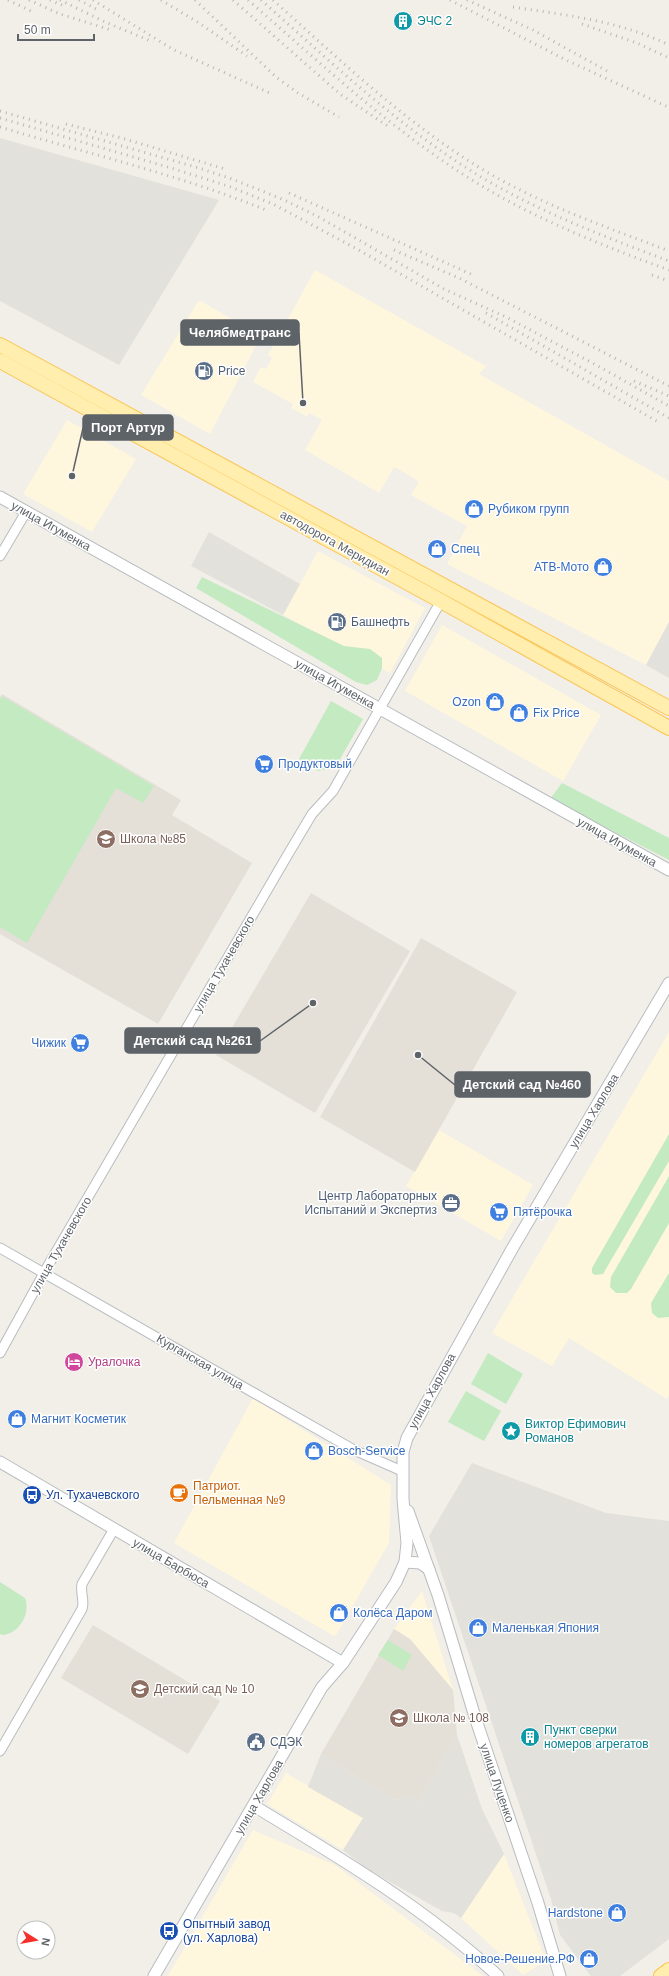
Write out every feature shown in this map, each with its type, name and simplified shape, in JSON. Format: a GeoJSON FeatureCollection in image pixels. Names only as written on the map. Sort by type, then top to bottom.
{"type":"FeatureCollection","features":[{"type":"Feature","properties":{"kind":"main road","name":"автодорога Меридиан"},"geometry":{"type":"LineString","coordinates":[[0,344],[669,708]]}},
{"type":"Feature","properties":{"kind":"main road","name":"автодорога Меридиан"},"geometry":{"type":"LineString","coordinates":[[0,361],[441,601],[669,728]]}},
{"type":"Feature","properties":{"kind":"main road"},"geometry":{"type":"LineString","coordinates":[[661,1976],[669,1970]]}},
{"type":"Feature","properties":{"kind":"street","name":"улица Игуменка"},"geometry":{"type":"LineString","coordinates":[[0,497],[669,870]]}},
{"type":"Feature","properties":{"kind":"street"},"geometry":{"type":"LineString","coordinates":[[0,556],[26,512]]}},
{"type":"Feature","properties":{"kind":"street","name":"улица Тухачевского"},"geometry":{"type":"LineString","coordinates":[[0,1353],[44,1272],[312,814],[333,791],[441,601]]}},
{"type":"Feature","properties":{"kind":"street","name":"улица Харлова"},"geometry":{"type":"LineString","coordinates":[[154,1976],[322,1687],[343,1663],[396,1582],[405,1562],[407,1543],[403,1499],[403,1452],[413,1424],[512,1249],[669,984]]}},
{"type":"Feature","properties":{"kind":"street","name":"Курганская улица"},"geometry":{"type":"LineString","coordinates":[[0,1248],[354,1450],[402,1471]]}},
{"type":"Feature","properties":{"kind":"street","name":"улица Барбюса"},"geometry":{"type":"LineString","coordinates":[[0,1462],[343,1663]]}},
{"type":"Feature","properties":{"kind":"street","name":"улица Луценко"},"geometry":{"type":"LineString","coordinates":[[403,1499],[429,1569],[475,1717],[538,1903],[560,1976]]}},
{"type":"Feature","properties":{"kind":"street"},"geometry":{"type":"LineString","coordinates":[[0,1751],[82,1609],[84,1604],[81,1591],[82,1584],[114,1529]]}},
{"type":"Feature","properties":{"kind":"street"},"geometry":{"type":"LineString","coordinates":[[405,1562],[420,1563],[429,1569]]}},
{"type":"Feature","properties":{"kind":"street"},"geometry":{"type":"LineString","coordinates":[[254,1806],[342,1860],[414,1908],[474,1954],[498,1976]]}},
{"type":"Feature","properties":{"kind":"shaded area"},"geometry":{"type":"Polygon","coordinates":[[[0,138],[219,200],[119,365],[0,301],[0,138]]]}},
{"type":"Feature","properties":{"kind":"shaded area"},"geometry":{"type":"Polygon","coordinates":[[[315,270],[486,366],[479,374],[669,481],[669,622],[646,665],[447,564],[467,526],[411,495],[419,482],[409,475],[394,467],[379,493],[305,450],[322,420],[309,413],[307,417],[291,408],[293,404],[253,382],[261,367],[266,369],[272,358],[268,355],[315,270]]]}},
{"type":"Feature","properties":{"kind":"shaded area"},"geometry":{"type":"Polygon","coordinates":[[[199,300],[261,336],[210,434],[141,395],[199,300]]]}},
{"type":"Feature","properties":{"kind":"shaded area"},"geometry":{"type":"Polygon","coordinates":[[[67,420],[136,459],[92,532],[23,494],[67,420]]]}},
{"type":"Feature","properties":{"kind":"shaded area"},"geometry":{"type":"Polygon","coordinates":[[[209,532],[300,584],[283,615],[191,566],[209,532]]]}},
{"type":"Feature","properties":{"kind":"shaded area"},"geometry":{"type":"Polygon","coordinates":[[[318,551],[425,608],[390,673],[283,615],[318,551]]]}},
{"type":"Feature","properties":{"kind":"shaded area"},"geometry":{"type":"Polygon","coordinates":[[[669,622],[669,678],[646,665],[669,622]]]}},
{"type":"Feature","properties":{"kind":"shaded area"},"geometry":{"type":"Polygon","coordinates":[[[442,625],[601,715],[563,781],[405,691],[442,625]]]}},
{"type":"Feature","properties":{"kind":"shaded area","name":"Школа №85"},"geometry":{"type":"Polygon","coordinates":[[[2,694],[181,800],[172,815],[252,863],[158,1024],[0,934],[0,697],[2,694]]]}},
{"type":"Feature","properties":{"kind":"shaded area"},"geometry":{"type":"Polygon","coordinates":[[[311,893],[410,951],[315,1113],[216,1055],[311,893]]]}},
{"type":"Feature","properties":{"kind":"shaded area"},"geometry":{"type":"Polygon","coordinates":[[[421,938],[517,992],[415,1172],[320,1117],[421,938]]]}},
{"type":"Feature","properties":{"kind":"shaded area"},"geometry":{"type":"Polygon","coordinates":[[[669,1032],[669,1395],[667,1399],[569,1338],[552,1366],[492,1333],[669,1032]]]}},
{"type":"Feature","properties":{"kind":"shaded area"},"geometry":{"type":"Polygon","coordinates":[[[439,1130],[533,1185],[501,1241],[406,1186],[439,1130]]]}},
{"type":"Feature","properties":{"kind":"shaded area"},"geometry":{"type":"Polygon","coordinates":[[[253,1398],[391,1485],[389,1543],[336,1635],[334,1636],[174,1543],[253,1398]]]}},
{"type":"Feature","properties":{"kind":"shaded area"},"geometry":{"type":"Polygon","coordinates":[[[472,1463],[606,1513],[669,1521],[669,1939],[620,1976],[591,1976],[560,1935],[551,1899],[429,1536],[472,1463]]]}},
{"type":"Feature","properties":{"kind":"shaded area"},"geometry":{"type":"Polygon","coordinates":[[[422,1591],[453,1690],[410,1639],[394,1629],[422,1591]]]}},
{"type":"Feature","properties":{"kind":"shaded area","name":"Детский сад № 10"},"geometry":{"type":"Polygon","coordinates":[[[93,1625],[220,1701],[188,1754],[61,1678],[93,1625]]]}},
{"type":"Feature","properties":{"kind":"shaded area","name":"Школа № 108"},"geometry":{"type":"Polygon","coordinates":[[[394,1629],[410,1639],[453,1690],[457,1735],[418,1801],[410,1797],[395,1800],[321,1754],[394,1629]]]}},
{"type":"Feature","properties":{"kind":"shaded area"},"geometry":{"type":"Polygon","coordinates":[[[457,1735],[482,1809],[504,1854],[461,1918],[454,1913],[442,1911],[367,1869],[343,1850],[363,1818],[308,1787],[321,1754],[395,1800],[410,1797],[418,1801],[457,1735]]]}},
{"type":"Feature","properties":{"kind":"shaded area"},"geometry":{"type":"Polygon","coordinates":[[[286,1773],[364,1818],[343,1850],[267,1804],[286,1773]]]}},
{"type":"Feature","properties":{"kind":"shaded area"},"geometry":{"type":"Polygon","coordinates":[[[253,1830],[335,1865],[483,1976],[168,1976],[253,1830]]]}},
{"type":"Feature","properties":{"kind":"shaded area"},"geometry":{"type":"Polygon","coordinates":[[[504,1854],[546,1961],[523,1975],[461,1918],[504,1854]]]}},
{"type":"Feature","properties":{"kind":"green space"},"geometry":{"type":"Polygon","coordinates":[[[202,577],[344,646],[370,649],[382,658],[382,668],[377,680],[367,685],[356,682],[196,588],[202,577]]]}},
{"type":"Feature","properties":{"kind":"green space"},"geometry":{"type":"Polygon","coordinates":[[[2,696],[154,786],[143,803],[116,788],[27,943],[0,927],[0,700],[2,696]]]}},
{"type":"Feature","properties":{"kind":"green space"},"geometry":{"type":"Polygon","coordinates":[[[331,701],[363,719],[336,766],[318,771],[299,759],[331,701]]]}},
{"type":"Feature","properties":{"kind":"green space"},"geometry":{"type":"Polygon","coordinates":[[[562,783],[669,838],[669,860],[550,799],[562,783]]]}},
{"type":"Feature","properties":{"kind":"green space"},"geometry":{"type":"Polygon","coordinates":[[[669,1134],[669,1161],[603,1274],[595,1275],[592,1273],[592,1268],[669,1134]]]}},
{"type":"Feature","properties":{"kind":"green space"},"geometry":{"type":"Polygon","coordinates":[[[669,1176],[669,1223],[631,1289],[627,1293],[616,1293],[610,1287],[611,1277],[669,1176]]]}},
{"type":"Feature","properties":{"kind":"green space"},"geometry":{"type":"Polygon","coordinates":[[[669,1273],[669,1317],[658,1318],[652,1313],[651,1303],[669,1273]]]}},
{"type":"Feature","properties":{"kind":"green space"},"geometry":{"type":"Polygon","coordinates":[[[488,1353],[523,1374],[506,1404],[471,1384],[488,1353]]]}},
{"type":"Feature","properties":{"kind":"green space"},"geometry":{"type":"Polygon","coordinates":[[[466,1391],[501,1411],[484,1441],[448,1422],[466,1391]]]}},
{"type":"Feature","properties":{"kind":"green space"},"geometry":{"type":"Polygon","coordinates":[[[0,1582],[25,1598],[26,1604],[25,1616],[19,1627],[14,1631],[3,1635],[0,1634],[0,1582]]]}},
{"type":"Feature","properties":{"kind":"green space"},"geometry":{"type":"Polygon","coordinates":[[[388,1640],[412,1655],[403,1671],[378,1655],[388,1640]]]}},
{"type":"Feature","properties":{"kind":"railway"},"geometry":{"type":"LineString","coordinates":[[8,0],[33,12]]}},
{"type":"Feature","properties":{"kind":"railway"},"geometry":{"type":"LineString","coordinates":[[29,0],[60,14],[111,30]]}},
{"type":"Feature","properties":{"kind":"railway"},"geometry":{"type":"LineString","coordinates":[[50,0],[64,6]]}},
{"type":"Feature","properties":{"kind":"railway"},"geometry":{"type":"LineString","coordinates":[[60,0],[105,22],[153,42]]}},
{"type":"Feature","properties":{"kind":"railway"},"geometry":{"type":"LineString","coordinates":[[79,0],[100,11]]}},
{"type":"Feature","properties":{"kind":"railway"},"geometry":{"type":"LineString","coordinates":[[93,0],[174,50],[272,94]]}},
{"type":"Feature","properties":{"kind":"railway"},"geometry":{"type":"LineString","coordinates":[[161,0],[199,23],[247,56]]}},
{"type":"Feature","properties":{"kind":"railway"},"geometry":{"type":"LineString","coordinates":[[195,0],[276,77],[298,93],[339,117]]}},
{"type":"Feature","properties":{"kind":"railway"},"geometry":{"type":"LineString","coordinates":[[233,0],[340,94],[389,127]]}},
{"type":"Feature","properties":{"kind":"railway"},"geometry":{"type":"LineString","coordinates":[[248,0],[366,102],[427,150],[459,172],[513,204],[535,215],[601,244],[669,270]]}},
{"type":"Feature","properties":{"kind":"railway"},"geometry":{"type":"LineString","coordinates":[[261,0],[394,116],[451,158],[503,190],[526,202],[597,233],[669,261]]}},
{"type":"Feature","properties":{"kind":"railway"},"geometry":{"type":"LineString","coordinates":[[273,0],[378,93],[433,137],[462,157],[513,187],[557,207],[669,251]]}},
{"type":"Feature","properties":{"kind":"railway"},"geometry":{"type":"LineString","coordinates":[[450,0],[564,59],[668,107]]}},
{"type":"Feature","properties":{"kind":"railway"},"geometry":{"type":"LineString","coordinates":[[467,0],[533,30],[607,71]]}},
{"type":"Feature","properties":{"kind":"railway"},"geometry":{"type":"LineString","coordinates":[[513,7],[592,20],[631,30],[669,45]]}},
{"type":"Feature","properties":{"kind":"railway"},"geometry":{"type":"LineString","coordinates":[[582,24],[637,43],[669,58]]}},
{"type":"Feature","properties":{"kind":"railway"},"geometry":{"type":"LineString","coordinates":[[0,111],[199,168],[232,179],[282,199],[317,216],[444,289],[506,317],[669,406]]}},
{"type":"Feature","properties":{"kind":"railway"},"geometry":{"type":"LineString","coordinates":[[0,118],[171,168],[228,186],[273,204],[357,249],[660,423]]}},
{"type":"Feature","properties":{"kind":"railway"},"geometry":{"type":"LineString","coordinates":[[66,124],[125,139],[225,169]]}},
{"type":"Feature","properties":{"kind":"railway"},"geometry":{"type":"LineString","coordinates":[[0,127],[168,175],[234,197],[266,210]]}},
{"type":"Feature","properties":{"kind":"railway"},"geometry":{"type":"LineString","coordinates":[[289,193],[473,275]]}},
{"type":"Feature","properties":{"kind":"railway"},"geometry":{"type":"LineString","coordinates":[[394,250],[459,278],[669,386]]}},
{"type":"Feature","properties":{"kind":"railway"},"geometry":{"type":"LineString","coordinates":[[652,275],[669,281]]}},
{"type":"Feature","properties":{"kind":"railway"},"geometry":{"type":"LineString","coordinates":[[486,313],[669,418]]}},
{"type":"Feature","properties":{"kind":"railway"},"geometry":{"type":"LineString","coordinates":[[634,381],[669,396]]}},
{"type":"Feature","properties":{"kind":"place","name":"ЭЧС 2"},"geometry":{"type":"Point","coordinates":[403,21]}},
{"type":"Feature","properties":{"kind":"place","name":"Price"},"geometry":{"type":"Point","coordinates":[204,371]}},
{"type":"Feature","properties":{"kind":"place","name":"Челябмедтранс"},"geometry":{"type":"Point","coordinates":[303,403]}},
{"type":"Feature","properties":{"kind":"place","name":"Порт Артур"},"geometry":{"type":"Point","coordinates":[72,476]}},
{"type":"Feature","properties":{"kind":"place","name":"Рубиком групп"},"geometry":{"type":"Point","coordinates":[474,509]}},
{"type":"Feature","properties":{"kind":"place","name":"Спец"},"geometry":{"type":"Point","coordinates":[437,549]}},
{"type":"Feature","properties":{"kind":"place","name":"АТВ-Мото"},"geometry":{"type":"Point","coordinates":[603,567]}},
{"type":"Feature","properties":{"kind":"place","name":"Башнефть"},"geometry":{"type":"Point","coordinates":[337,622]}},
{"type":"Feature","properties":{"kind":"place","name":"Ozon"},"geometry":{"type":"Point","coordinates":[495,702]}},
{"type":"Feature","properties":{"kind":"place","name":"Fix Price"},"geometry":{"type":"Point","coordinates":[519,713]}},
{"type":"Feature","properties":{"kind":"place","name":"Продуктовый"},"geometry":{"type":"Point","coordinates":[264,764]}},
{"type":"Feature","properties":{"kind":"place","name":"Школа №85"},"geometry":{"type":"Point","coordinates":[106,839]}},
{"type":"Feature","properties":{"kind":"place","name":"Детский сад №261"},"geometry":{"type":"Point","coordinates":[313,1003]}},
{"type":"Feature","properties":{"kind":"place","name":"Чижик"},"geometry":{"type":"Point","coordinates":[80,1043]}},
{"type":"Feature","properties":{"kind":"place","name":"Детский сад №460"},"geometry":{"type":"Point","coordinates":[418,1055]}},
{"type":"Feature","properties":{"kind":"place","name":"Центр Лабораторных Испытаний и Экспертиз"},"geometry":{"type":"Point","coordinates":[451,1203]}},
{"type":"Feature","properties":{"kind":"place","name":"Пятёрочка"},"geometry":{"type":"Point","coordinates":[499,1212]}},
{"type":"Feature","properties":{"kind":"place","name":"Уралочка"},"geometry":{"type":"Point","coordinates":[74,1362]}},
{"type":"Feature","properties":{"kind":"place","name":"Магнит Косметик"},"geometry":{"type":"Point","coordinates":[17,1419]}},
{"type":"Feature","properties":{"kind":"place","name":"Виктор Ефимович Романов"},"geometry":{"type":"Point","coordinates":[511,1431]}},
{"type":"Feature","properties":{"kind":"place","name":"Bosch-Service"},"geometry":{"type":"Point","coordinates":[314,1451]}},
{"type":"Feature","properties":{"kind":"place","name":"Патриот. Пельменная №9"},"geometry":{"type":"Point","coordinates":[179,1493]}},
{"type":"Feature","properties":{"kind":"place","name":"Ул. Тухачевского"},"geometry":{"type":"Point","coordinates":[32,1495]}},
{"type":"Feature","properties":{"kind":"place","name":"Колёса Даром"},"geometry":{"type":"Point","coordinates":[339,1613]}},
{"type":"Feature","properties":{"kind":"place","name":"Маленькая Япония"},"geometry":{"type":"Point","coordinates":[478,1628]}},
{"type":"Feature","properties":{"kind":"place","name":"Детский сад № 10"},"geometry":{"type":"Point","coordinates":[140,1689]}},
{"type":"Feature","properties":{"kind":"place","name":"Школа № 108"},"geometry":{"type":"Point","coordinates":[399,1718]}},
{"type":"Feature","properties":{"kind":"place","name":"Пункт сверки номеров агрегатов"},"geometry":{"type":"Point","coordinates":[530,1737]}},
{"type":"Feature","properties":{"kind":"place","name":"СДЭК"},"geometry":{"type":"Point","coordinates":[256,1742]}},
{"type":"Feature","properties":{"kind":"place","name":"Hardstone"},"geometry":{"type":"Point","coordinates":[617,1913]}},
{"type":"Feature","properties":{"kind":"place","name":"Опытный завод (ул. Харлова)"},"geometry":{"type":"Point","coordinates":[169,1931]}},
{"type":"Feature","properties":{"kind":"place","name":"Новое-Решение.РФ"},"geometry":{"type":"Point","coordinates":[589,1959]}}]}
